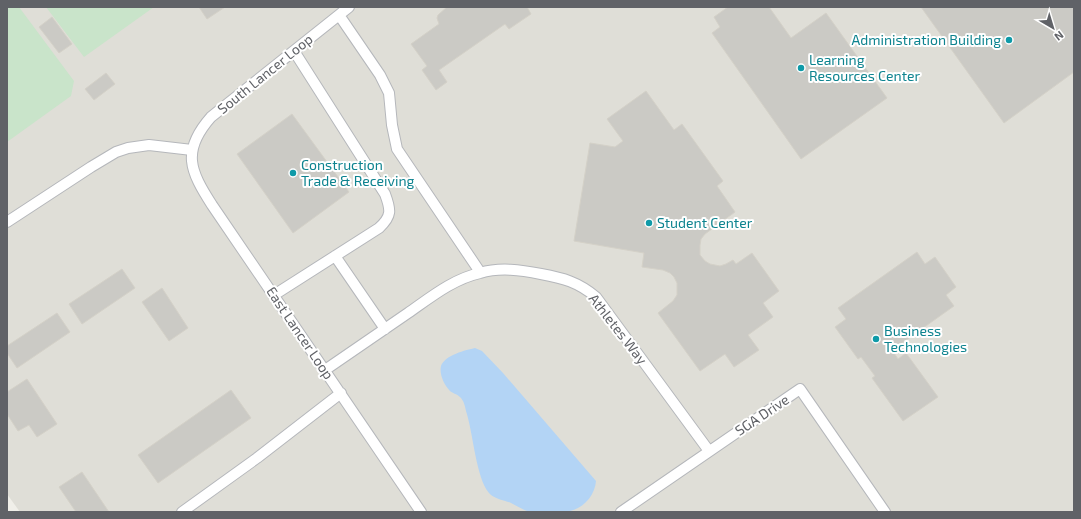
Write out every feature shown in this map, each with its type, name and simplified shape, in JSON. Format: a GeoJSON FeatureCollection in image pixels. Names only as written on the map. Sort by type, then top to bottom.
{"type":"FeatureCollection","features":[{"type":"Feature","properties":{"kind":"lane","name":"South Lancer Loop"},"geometry":{"type":"LineString","coordinates":[[192,150],[202,127],[211,118],[349,7]]}},
{"type":"Feature","properties":{"kind":"lane"},"geometry":{"type":"LineString","coordinates":[[339,15],[380,75],[389,93],[392,125],[397,149],[480,272]]}},
{"type":"Feature","properties":{"kind":"lane"},"geometry":{"type":"LineString","coordinates":[[274,295],[379,228],[385,223],[390,215],[390,206],[385,194],[294,51]]}},
{"type":"Feature","properties":{"kind":"lane"},"geometry":{"type":"LineString","coordinates":[[7,222],[91,166],[116,152],[128,148],[149,145],[192,150]]}},
{"type":"Feature","properties":{"kind":"lane","name":"East Lancer Loop"},"geometry":{"type":"LineString","coordinates":[[192,150],[192,164],[196,177],[204,192],[421,512]]}},
{"type":"Feature","properties":{"kind":"lane"},"geometry":{"type":"LineString","coordinates":[[335,256],[384,329]]}},
{"type":"Feature","properties":{"kind":"lane","name":"Athletes Way"},"geometry":{"type":"LineString","coordinates":[[325,370],[447,287],[463,278],[480,272],[507,270],[527,272],[567,280],[580,285],[596,297],[709,451]]}},
{"type":"Feature","properties":{"kind":"lane","name":"SGA Drive"},"geometry":{"type":"LineString","coordinates":[[622,512],[800,389],[885,512]]}},
{"type":"Feature","properties":{"kind":"lane"},"geometry":{"type":"LineString","coordinates":[[182,512],[257,458],[341,393]]}},
{"type":"Feature","properties":{"kind":"shaded area"},"geometry":{"type":"Polygon","coordinates":[[[7,7],[1074,7],[1074,512],[20,512],[7,494],[7,7]]]}},
{"type":"Feature","properties":{"kind":"green space"},"geometry":{"type":"Polygon","coordinates":[[[7,7],[19,7],[74,81],[71,96],[7,142],[7,7]]]}},
{"type":"Feature","properties":{"kind":"green space"},"geometry":{"type":"Polygon","coordinates":[[[46,7],[154,7],[84,57],[46,7]]]}},
{"type":"Feature","properties":{"kind":"water"},"geometry":{"type":"Polygon","coordinates":[[[475,348],[482,351],[503,373],[596,481],[591,496],[580,507],[565,512],[530,512],[496,498],[489,493],[481,477],[464,404],[460,397],[448,389],[442,379],[441,372],[443,362],[451,356],[475,348]]]}},
{"type":"Feature","properties":{"kind":"building"},"geometry":{"type":"Polygon","coordinates":[[[199,7],[225,7],[207,19],[199,7]]]}},
{"type":"Feature","properties":{"kind":"building"},"geometry":{"type":"Polygon","coordinates":[[[447,7],[527,7],[531,14],[509,29],[505,24],[439,70],[447,82],[436,90],[422,70],[427,66],[411,44],[439,24],[437,18],[438,15],[447,7]]]}},
{"type":"Feature","properties":{"kind":"building","name":"Learning Resources Center"},"geometry":{"type":"Polygon","coordinates":[[[728,7],[769,7],[791,38],[826,13],[887,98],[801,159],[712,33],[720,27],[714,17],[728,7]]]}},
{"type":"Feature","properties":{"kind":"building","name":"Administration Building"},"geometry":{"type":"Polygon","coordinates":[[[921,7],[1074,7],[1074,72],[1004,123],[921,7]]]}},
{"type":"Feature","properties":{"kind":"building"},"geometry":{"type":"Polygon","coordinates":[[[52,17],[72,44],[59,53],[39,27],[52,17]]]}},
{"type":"Feature","properties":{"kind":"building"},"geometry":{"type":"Polygon","coordinates":[[[106,73],[115,84],[94,100],[85,89],[106,73]]]}},
{"type":"Feature","properties":{"kind":"building","name":"Student Center"},"geometry":{"type":"Polygon","coordinates":[[[646,91],[674,130],[682,124],[723,181],[717,186],[735,212],[705,234],[701,239],[700,255],[710,264],[720,266],[733,260],[736,264],[752,253],[779,291],[763,303],[773,317],[748,335],[759,350],[734,367],[725,354],[700,371],[658,313],[673,301],[677,295],[677,283],[670,273],[663,270],[642,267],[644,253],[574,241],[590,143],[615,147],[623,141],[607,119],[646,91]]]}},
{"type":"Feature","properties":{"kind":"building","name":"Construction Trade & Receiving"},"geometry":{"type":"Polygon","coordinates":[[[292,114],[349,192],[293,233],[237,154],[292,114]]]}},
{"type":"Feature","properties":{"kind":"building","name":"Business Technologies"},"geometry":{"type":"Polygon","coordinates":[[[917,252],[925,264],[935,257],[956,287],[946,295],[954,306],[892,350],[898,359],[906,353],[938,397],[903,421],[872,378],[875,376],[861,357],[858,359],[835,327],[846,319],[838,308],[917,252]]]}},
{"type":"Feature","properties":{"kind":"building"},"geometry":{"type":"Polygon","coordinates":[[[122,269],[135,288],[82,324],[69,304],[122,269]]]}},
{"type":"Feature","properties":{"kind":"building"},"geometry":{"type":"Polygon","coordinates":[[[162,288],[188,328],[169,341],[142,302],[162,288]]]}},
{"type":"Feature","properties":{"kind":"building"},"geometry":{"type":"Polygon","coordinates":[[[57,313],[70,332],[17,368],[7,353],[7,346],[57,313]]]}},
{"type":"Feature","properties":{"kind":"building"},"geometry":{"type":"Polygon","coordinates":[[[27,379],[57,424],[37,437],[29,425],[18,431],[7,414],[7,392],[27,379]]]}},
{"type":"Feature","properties":{"kind":"building"},"geometry":{"type":"Polygon","coordinates":[[[231,390],[251,418],[158,483],[138,455],[231,390]]]}},
{"type":"Feature","properties":{"kind":"building"},"geometry":{"type":"Polygon","coordinates":[[[82,472],[109,512],[76,512],[59,487],[82,472]]]}},
{"type":"Feature","properties":{"kind":"place","name":"Administration Building"},"geometry":{"type":"Point","coordinates":[1009,40]}},
{"type":"Feature","properties":{"kind":"place","name":"Learning Resources Center"},"geometry":{"type":"Point","coordinates":[801,68]}},
{"type":"Feature","properties":{"kind":"place","name":"Construction Trade & Receiving"},"geometry":{"type":"Point","coordinates":[293,173]}},
{"type":"Feature","properties":{"kind":"place","name":"Student Center"},"geometry":{"type":"Point","coordinates":[649,223]}},
{"type":"Feature","properties":{"kind":"place","name":"Business Technologies"},"geometry":{"type":"Point","coordinates":[876,339]}}]}
